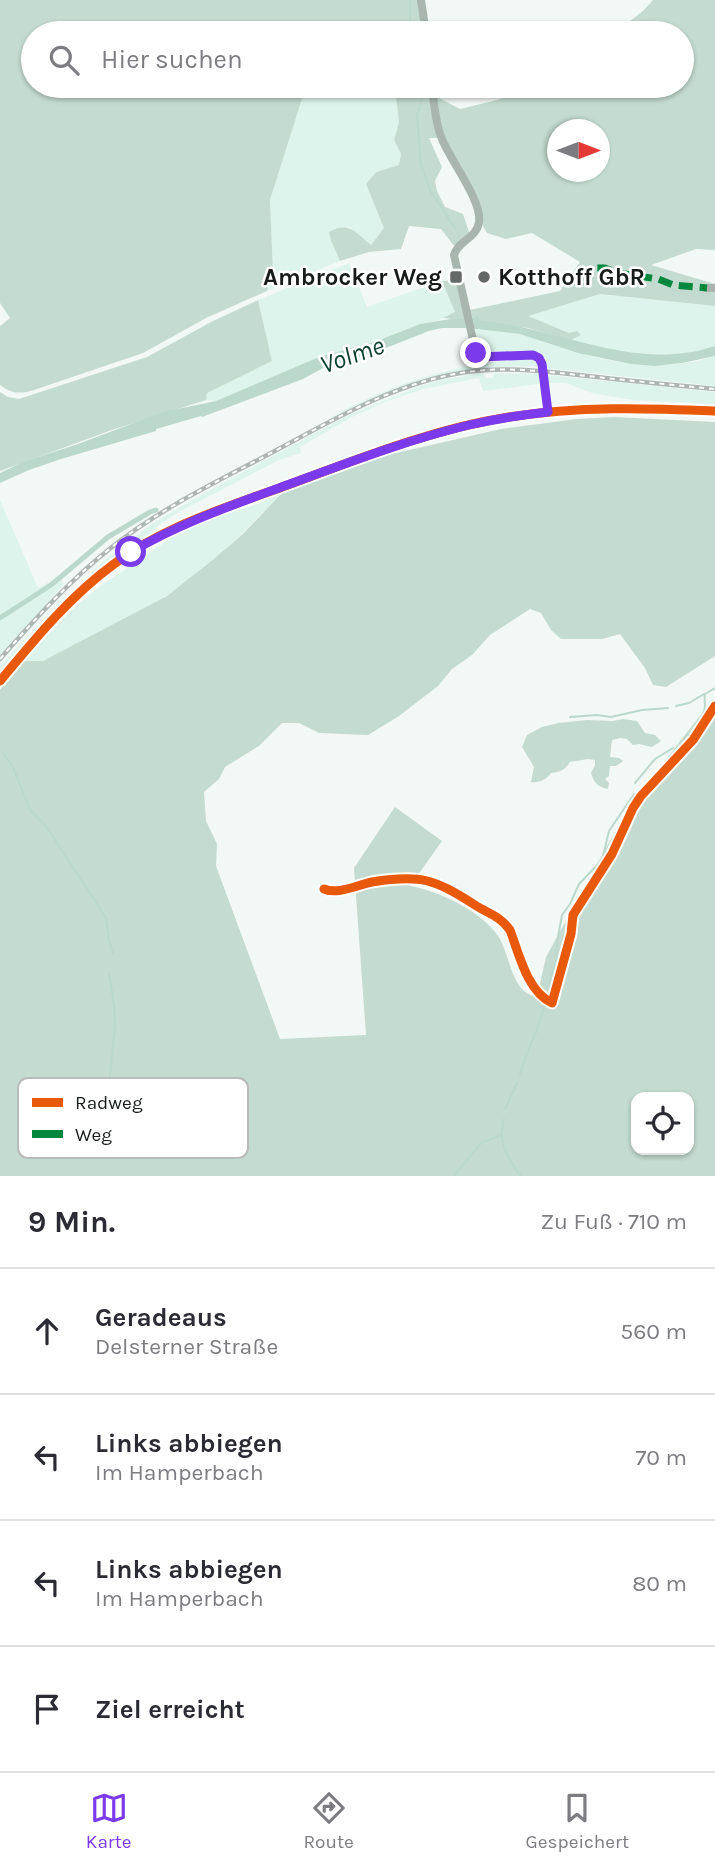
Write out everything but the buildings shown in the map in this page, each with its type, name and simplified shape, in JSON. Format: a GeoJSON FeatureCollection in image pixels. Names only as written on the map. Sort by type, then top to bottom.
{"type":"FeatureCollection","features":[{"type":"Feature","properties":{"kind":"main road"},"geometry":{"type":"LineString","coordinates":[[0,681],[77,593],[116,562],[170,531],[213,512],[394,447],[480,422],[548,412],[620,407],[715,411]]}},
{"type":"Feature","properties":{"kind":"street"},"geometry":{"type":"LineString","coordinates":[[421,0],[424,21]]}},
{"type":"Feature","properties":{"kind":"street"},"geometry":{"type":"LineString","coordinates":[[434,98],[441,138],[479,215],[475,232],[454,253],[476,353],[480,357],[533,355],[539,358],[548,412]]}},
{"type":"Feature","properties":{"kind":"street"},"geometry":{"type":"LineString","coordinates":[[324,889],[334,891],[373,882],[420,878],[463,896],[491,912],[506,925],[535,990],[552,1003],[565,958],[573,915],[612,854],[641,796],[693,740],[715,706]]}},
{"type":"Feature","properties":{"kind":"shaded area"},"geometry":{"type":"Polygon","coordinates":[[[0,0],[424,0],[427,21],[21,21],[21,98],[302,98],[270,200],[273,274],[267,291],[206,318],[143,353],[25,392],[8,390],[0,385],[0,326],[10,318],[0,303],[0,0]]]}},
{"type":"Feature","properties":{"kind":"shaded area"},"geometry":{"type":"Polygon","coordinates":[[[653,0],[715,0],[715,250],[696,249],[651,265],[715,284],[715,306],[600,294],[528,316],[569,333],[577,331],[581,335],[571,340],[528,328],[443,318],[455,312],[442,281],[457,280],[465,311],[560,291],[580,262],[532,233],[506,239],[487,233],[482,224],[481,209],[441,138],[429,138],[442,167],[435,181],[437,191],[445,207],[463,214],[470,235],[455,247],[441,229],[409,226],[401,249],[369,252],[340,261],[329,232],[347,228],[371,245],[384,228],[366,184],[376,172],[399,165],[401,154],[394,140],[399,122],[396,98],[439,98],[460,109],[502,98],[694,98],[694,21],[630,21],[653,0]]]}},
{"type":"Feature","properties":{"kind":"shaded area"},"geometry":{"type":"Polygon","coordinates":[[[302,98],[396,98],[399,122],[394,140],[401,154],[399,165],[376,172],[366,184],[384,228],[371,245],[349,227],[329,232],[340,261],[267,291],[273,274],[270,200],[302,98]]]}},
{"type":"Feature","properties":{"kind":"shaded area"},"geometry":{"type":"Polygon","coordinates":[[[349,263],[367,307],[442,281],[456,313],[377,341],[319,357],[216,401],[206,400],[206,393],[272,361],[258,300],[349,263]]]}},
{"type":"Feature","properties":{"kind":"shaded area"},"geometry":{"type":"Polygon","coordinates":[[[600,294],[715,306],[715,346],[679,354],[625,352],[571,340],[581,335],[527,316],[600,294]]]}},
{"type":"Feature","properties":{"kind":"shaded area"},"geometry":{"type":"Polygon","coordinates":[[[258,300],[272,361],[207,393],[206,400],[112,430],[0,471],[0,392],[19,399],[147,357],[258,300]]]}},
{"type":"Feature","properties":{"kind":"shaded area"},"geometry":{"type":"Polygon","coordinates":[[[473,329],[516,333],[581,354],[619,362],[677,364],[715,356],[715,386],[545,368],[547,362],[543,355],[536,351],[489,354],[479,349],[473,329]]]}},
{"type":"Feature","properties":{"kind":"shaded area"},"geometry":{"type":"Polygon","coordinates":[[[510,360],[535,360],[539,366],[494,367],[449,373],[376,397],[324,422],[367,399],[413,381],[461,368],[510,360]]]}},
{"type":"Feature","properties":{"kind":"shaded area"},"geometry":{"type":"Polygon","coordinates":[[[483,373],[486,378],[493,378],[494,373],[540,374],[539,384],[483,391],[479,378],[423,389],[387,401],[350,418],[300,447],[301,453],[279,460],[177,513],[93,573],[92,571],[126,543],[155,522],[349,415],[423,385],[483,373]]]}},
{"type":"Feature","properties":{"kind":"shaded area"},"geometry":{"type":"Polygon","coordinates":[[[546,375],[715,392],[715,404],[634,400],[592,393],[566,383],[547,383],[546,375]]]}},
{"type":"Feature","properties":{"kind":"shaded area"},"geometry":{"type":"Polygon","coordinates":[[[614,417],[715,422],[715,656],[666,687],[653,685],[645,668],[620,634],[602,639],[561,639],[551,630],[541,613],[530,609],[490,635],[472,655],[452,669],[438,686],[399,716],[368,735],[319,733],[299,723],[282,723],[259,746],[225,767],[219,779],[204,792],[206,821],[217,844],[216,866],[280,1039],[366,1035],[354,868],[395,807],[442,841],[410,886],[446,897],[481,918],[498,936],[516,981],[528,994],[537,997],[546,957],[628,808],[699,717],[715,702],[715,1176],[0,1176],[0,690],[23,661],[43,661],[167,596],[243,534],[282,493],[383,456],[501,429],[577,419],[614,417]]]}},
{"type":"Feature","properties":{"kind":"shaded area"},"geometry":{"type":"Polygon","coordinates":[[[282,493],[213,561],[166,596],[43,661],[23,661],[68,613],[98,588],[171,538],[217,517],[282,493]]]}},
{"type":"Feature","properties":{"kind":"shaded area"},"geometry":{"type":"Polygon","coordinates":[[[0,500],[38,588],[59,577],[64,584],[0,656],[0,500]]]}},
{"type":"Feature","properties":{"kind":"shaded area"},"geometry":{"type":"Polygon","coordinates":[[[65,598],[0,673],[0,666],[65,598]]]}},
{"type":"Feature","properties":{"kind":"shaded area"},"geometry":{"type":"Polygon","coordinates":[[[623,719],[637,721],[645,733],[655,735],[661,741],[652,747],[633,745],[627,739],[612,740],[610,757],[623,761],[616,766],[610,766],[609,776],[605,779],[609,783],[608,789],[595,782],[591,773],[595,760],[588,759],[570,762],[564,769],[551,773],[547,778],[531,782],[534,767],[522,747],[527,735],[542,727],[559,723],[623,719]]]}},
{"type":"Feature","properties":{"kind":"water","name":"Volme"},"geometry":{"type":"Polygon","coordinates":[[[477,316],[481,321],[511,325],[626,352],[684,353],[715,346],[715,356],[655,366],[631,364],[578,353],[520,334],[442,328],[325,367],[303,379],[202,417],[61,459],[0,483],[0,473],[23,462],[163,412],[216,401],[319,357],[377,341],[420,324],[451,319],[475,319],[477,316]]]}},
{"type":"Feature","properties":{"kind":"waterway"},"geometry":{"type":"LineString","coordinates":[[410,0],[410,21]]}},
{"type":"Feature","properties":{"kind":"waterway"},"geometry":{"type":"LineString","coordinates":[[422,98],[417,116],[421,165],[430,190],[455,228]]}},
{"type":"Feature","properties":{"kind":"waterway"},"geometry":{"type":"LineString","coordinates":[[0,618],[51,585],[108,537],[156,510]]}},
{"type":"Feature","properties":{"kind":"waterway"},"geometry":{"type":"LineString","coordinates":[[681,742],[702,716],[705,694],[715,688]]}},
{"type":"Feature","properties":{"kind":"waterway"},"geometry":{"type":"LineString","coordinates":[[676,706],[689,703],[704,694]]}},
{"type":"Feature","properties":{"kind":"waterway"},"geometry":{"type":"LineString","coordinates":[[570,717],[611,717],[668,708]]}},
{"type":"Feature","properties":{"kind":"waterway"},"geometry":{"type":"LineString","coordinates":[[635,783],[655,759],[673,748]]}},
{"type":"Feature","properties":{"kind":"waterway"},"geometry":{"type":"LineString","coordinates":[[3,753],[13,767],[30,810],[52,835],[106,918],[113,953]]}},
{"type":"Feature","properties":{"kind":"waterway"},"geometry":{"type":"LineString","coordinates":[[550,997],[550,981],[556,963],[562,915],[579,884],[602,860],[609,831],[634,794]]}},
{"type":"Feature","properties":{"kind":"waterway"},"geometry":{"type":"LineString","coordinates":[[109,972],[115,1020],[110,1078]]}},
{"type":"Feature","properties":{"kind":"waterway"},"geometry":{"type":"LineString","coordinates":[[520,1075],[545,1006]]}},
{"type":"Feature","properties":{"kind":"waterway"},"geometry":{"type":"LineString","coordinates":[[505,1109],[517,1083]]}},
{"type":"Feature","properties":{"kind":"waterway"},"geometry":{"type":"LineString","coordinates":[[454,1176],[481,1143],[501,1135],[504,1119]]}},
{"type":"Feature","properties":{"kind":"waterway"},"geometry":{"type":"LineString","coordinates":[[502,1133],[505,1150],[521,1176]]}},
{"type":"Feature","properties":{"kind":"railway"},"geometry":{"type":"LineString","coordinates":[[0,659],[67,586],[132,532],[219,480],[351,411],[396,391],[443,376],[497,370],[543,371],[715,389]]}},
{"type":"Feature","properties":{"kind":"marked path"},"geometry":{"type":"LineString","coordinates":[[577,273],[605,268],[617,273],[658,279],[673,285],[707,288]]}},
{"type":"Feature","properties":{"kind":"cycle path"},"geometry":{"type":"LineString","coordinates":[[0,681],[53,619],[82,590],[114,564],[153,539],[216,511],[394,446],[480,422],[535,413],[587,409],[715,411]]}},
{"type":"Feature","properties":{"kind":"cycle path"},"geometry":{"type":"LineString","coordinates":[[324,889],[341,890],[372,882],[403,879],[426,881],[449,889],[506,925],[530,981],[536,990],[552,1003],[571,934],[573,915],[612,854],[641,796],[693,740],[715,706]]}},
{"type":"Feature","properties":{"kind":"place","name":"Ambrocker Weg"},"geometry":{"type":"Point","coordinates":[456,277]}},
{"type":"Feature","properties":{"kind":"place","name":"Kotthoff GbR"},"geometry":{"type":"Point","coordinates":[484,277]}},
{"type":"Feature","properties":{"kind":"route"},"geometry":{"type":"LineString","coordinates":[[131,552],[213,512],[394,447],[470,425],[548,412],[539,358],[533,355],[480,357],[476,353]]}}]}
